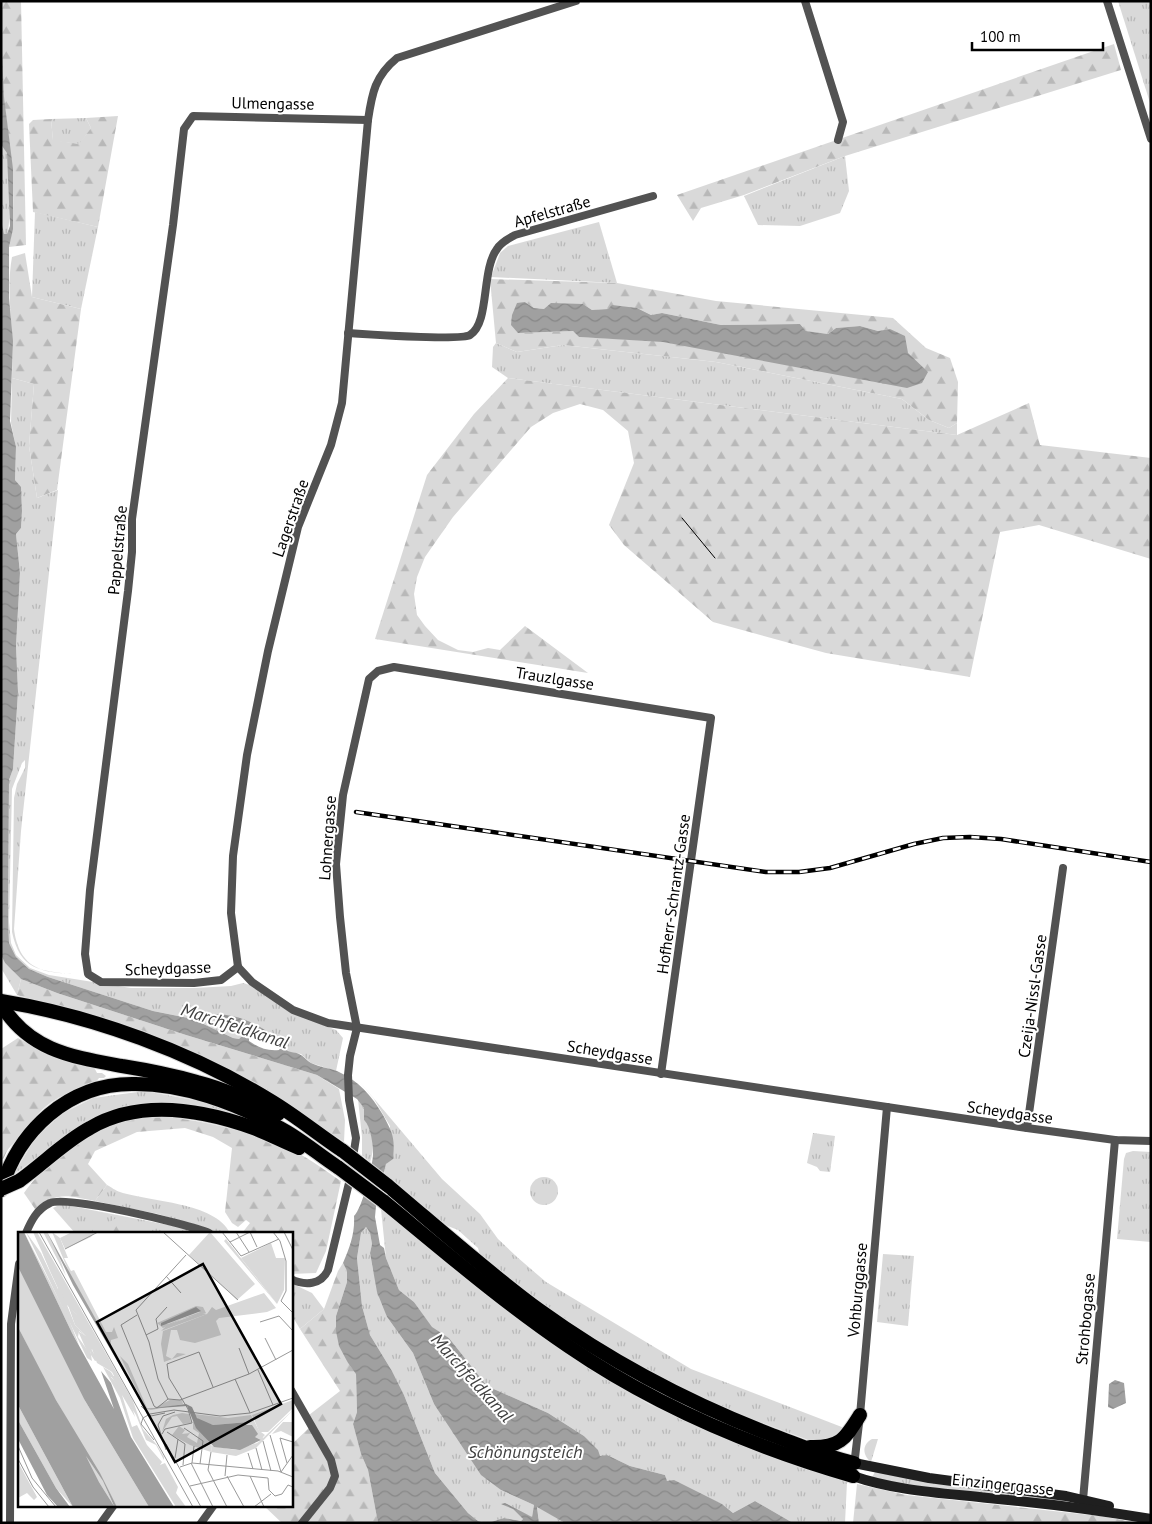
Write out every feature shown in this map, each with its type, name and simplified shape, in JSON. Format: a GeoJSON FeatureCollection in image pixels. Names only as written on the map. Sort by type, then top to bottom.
{"type":"FeatureCollection","features":[{"type":"Feature","properties":{"kind":"highway"},"geometry":{"type":"LineString","coordinates":[[6,1003],[12,1020],[27,1035],[52,1049],[79,1058],[199,1082],[244,1098],[309,1128]]}},
{"type":"Feature","properties":{"kind":"highway"},"geometry":{"type":"LineString","coordinates":[[6,1003],[102,1025],[136,1037],[190,1058],[271,1100],[343,1151],[517,1293],[588,1344],[654,1382],[696,1403],[754,1428],[804,1446],[854,1469]]}},
{"type":"Feature","properties":{"kind":"highway"},"geometry":{"type":"LineString","coordinates":[[1,1190],[17,1152],[31,1132],[58,1107],[92,1090],[116,1085],[156,1085],[184,1090],[222,1102],[280,1128],[339,1168],[383,1201],[515,1308],[569,1347],[608,1372],[674,1408],[800,1460],[854,1469]]}},
{"type":"Feature","properties":{"kind":"highway"},"geometry":{"type":"LineString","coordinates":[[1,1190],[20,1181],[90,1127],[114,1116],[150,1109],[175,1110],[222,1119],[256,1130],[320,1156]]}},
{"type":"Feature","properties":{"kind":"highway"},"geometry":{"type":"LineString","coordinates":[[804,1446],[826,1447],[837,1444],[846,1437],[860,1415]]}},
{"type":"Feature","properties":{"kind":"main road","name":"Einzingergasse"},"geometry":{"type":"LineString","coordinates":[[854,1469],[1051,1494],[1151,1513]]}},
{"type":"Feature","properties":{"kind":"main road","name":"Einzingergasse"},"geometry":{"type":"LineString","coordinates":[[854,1469],[874,1483],[1089,1509],[1151,1519]]}},
{"type":"Feature","properties":{"kind":"street","name":"Lagerstraße"},"geometry":{"type":"LineString","coordinates":[[238,967],[231,913],[233,856],[247,755],[268,651],[298,527],[331,445],[342,403],[368,120],[373,92],[378,79],[386,67],[397,58],[576,1]]}},
{"type":"Feature","properties":{"kind":"street"},"geometry":{"type":"LineString","coordinates":[[806,1],[843,122],[838,140]]}},
{"type":"Feature","properties":{"kind":"street"},"geometry":{"type":"LineString","coordinates":[[1107,1],[1151,139]]}},
{"type":"Feature","properties":{"kind":"street","name":"Ulmengasse"},"geometry":{"type":"LineString","coordinates":[[184,129],[193,116],[368,120]]}},
{"type":"Feature","properties":{"kind":"street","name":"Pappelstraße"},"geometry":{"type":"LineString","coordinates":[[88,974],[85,954],[90,890],[128,591],[132,552],[132,519],[173,225],[184,129]]}},
{"type":"Feature","properties":{"kind":"street","name":"Apfelstraße"},"geometry":{"type":"LineString","coordinates":[[348,333],[469,336],[478,328],[482,316],[488,272],[495,250],[502,242],[515,235],[654,196]]}},
{"type":"Feature","properties":{"kind":"street","name":"Trauzlgasse"},"geometry":{"type":"LineString","coordinates":[[394,668],[711,718]]}},
{"type":"Feature","properties":{"kind":"street","name":"Lohnergasse"},"geometry":{"type":"LineString","coordinates":[[357,1028],[346,973],[336,864],[343,795],[369,679],[378,671],[394,668]]}},
{"type":"Feature","properties":{"kind":"street","name":"Hofherr-Schrantz-Gasse"},"geometry":{"type":"LineString","coordinates":[[662,1074],[711,718]]}},
{"type":"Feature","properties":{"kind":"street","name":"Czeija-Nissl-Gasse"},"geometry":{"type":"LineString","coordinates":[[1028,1128],[1063,868]]}},
{"type":"Feature","properties":{"kind":"street","name":"Scheydgasse"},"geometry":{"type":"LineString","coordinates":[[88,974],[100,982],[194,983],[221,980],[238,967],[257,985],[294,1010],[328,1023],[1028,1128],[1115,1140],[1151,1141]]}},
{"type":"Feature","properties":{"kind":"street"},"geometry":{"type":"LineString","coordinates":[[292,1279],[308,1284],[325,1276],[328,1270],[349,1183],[356,1138],[349,1100],[348,1075],[350,1056],[357,1028]]}},
{"type":"Feature","properties":{"kind":"street","name":"Vohburggasse"},"geometry":{"type":"LineString","coordinates":[[854,1469],[887,1107]]}},
{"type":"Feature","properties":{"kind":"street","name":"Strohbogasse"},"geometry":{"type":"LineString","coordinates":[[1082,1500],[1115,1140]]}},
{"type":"Feature","properties":{"kind":"street"},"geometry":{"type":"LineString","coordinates":[[26,1232],[33,1217],[48,1204],[52,1202],[74,1202],[169,1221],[206,1232]]}},
{"type":"Feature","properties":{"kind":"street"},"geometry":{"type":"LineString","coordinates":[[10,1523],[11,1324],[18,1272]]}},
{"type":"Feature","properties":{"kind":"street"},"geometry":{"type":"LineString","coordinates":[[292,1392],[332,1460],[336,1476],[330,1488],[302,1523]]}},
{"type":"Feature","properties":{"kind":"street"},"geometry":{"type":"LineString","coordinates":[[101,1523],[113,1506]]}},
{"type":"Feature","properties":{"kind":"street"},"geometry":{"type":"LineString","coordinates":[[200,1523],[213,1506]]}},
{"type":"Feature","properties":{"kind":"green space"},"geometry":{"type":"Polygon","coordinates":[[[1,1],[21,1],[26,245],[9,247],[12,228],[13,191],[3,86],[1,1]]]}},
{"type":"Feature","properties":{"kind":"green space"},"geometry":{"type":"Polygon","coordinates":[[[1118,1],[1151,1],[1151,106],[1118,1]]]}},
{"type":"Feature","properties":{"kind":"green space"},"geometry":{"type":"Polygon","coordinates":[[[1114,44],[1121,70],[845,156],[744,195],[701,208],[693,221],[677,195],[1114,44]]]}},
{"type":"Feature","properties":{"kind":"green space"},"geometry":{"type":"Polygon","coordinates":[[[118,116],[98,227],[33,212],[29,124],[33,120],[51,119],[53,140],[79,144],[91,128],[86,118],[118,116]]]}},
{"type":"Feature","properties":{"kind":"green space"},"geometry":{"type":"Polygon","coordinates":[[[86,118],[91,128],[80,144],[53,141],[51,119],[86,118]]]}},
{"type":"Feature","properties":{"kind":"green space"},"geometry":{"type":"Polygon","coordinates":[[[2,146],[7,152],[10,180],[7,235],[4,234],[1,219],[2,146]]]}},
{"type":"Feature","properties":{"kind":"green space"},"geometry":{"type":"Polygon","coordinates":[[[845,156],[849,191],[840,213],[800,226],[758,225],[744,196],[845,156]]]}},
{"type":"Feature","properties":{"kind":"green space"},"geometry":{"type":"Polygon","coordinates":[[[35,212],[98,227],[81,309],[32,297],[35,212]]]}},
{"type":"Feature","properties":{"kind":"green space"},"geometry":{"type":"Polygon","coordinates":[[[599,222],[617,283],[491,277],[500,253],[508,246],[599,222]]]}},
{"type":"Feature","properties":{"kind":"green space"},"geometry":{"type":"Polygon","coordinates":[[[25,253],[32,297],[81,309],[57,490],[37,498],[29,446],[34,384],[12,378],[10,288],[12,257],[25,253]]]}},
{"type":"Feature","properties":{"kind":"green space"},"geometry":{"type":"Polygon","coordinates":[[[490,279],[617,283],[716,301],[893,318],[926,348],[950,358],[958,382],[957,423],[949,428],[929,420],[902,399],[716,362],[563,345],[517,352],[496,343],[490,279]],[[525,302],[518,333],[573,331],[579,337],[908,353],[890,329],[878,331],[860,326],[836,328],[828,334],[806,331],[800,324],[721,325],[662,313],[651,315],[637,308],[592,310],[583,304],[544,309],[534,308],[525,302]]]}},
{"type":"Feature","properties":{"kind":"green space"},"geometry":{"type":"Polygon","coordinates":[[[496,343],[517,352],[563,345],[716,362],[902,399],[929,420],[949,428],[957,423],[957,435],[508,378],[492,367],[493,347],[496,343]]]}},
{"type":"Feature","properties":{"kind":"green space"},"geometry":{"type":"Polygon","coordinates":[[[12,378],[34,384],[29,446],[37,498],[58,490],[21,831],[14,929],[18,947],[24,957],[32,965],[40,969],[33,966],[26,961],[20,954],[12,932],[14,798],[17,784],[25,768],[25,760],[22,763],[12,789],[9,922],[11,943],[16,955],[30,968],[49,975],[131,988],[195,988],[231,986],[243,983],[253,986],[288,1011],[336,1030],[343,1038],[336,1071],[311,1063],[301,1054],[290,1052],[276,1037],[268,1033],[216,1021],[243,1032],[239,1039],[233,1038],[193,1019],[153,1011],[48,977],[29,969],[16,957],[9,943],[8,918],[9,780],[13,769],[18,692],[16,646],[20,573],[16,534],[21,528],[22,511],[21,488],[15,480],[16,448],[11,423],[12,378]]]}},
{"type":"Feature","properties":{"kind":"green space"},"geometry":{"type":"Polygon","coordinates":[[[508,378],[957,435],[1029,403],[1040,445],[1151,458],[1151,559],[1039,525],[1000,532],[970,677],[826,653],[713,622],[624,545],[609,525],[634,463],[628,431],[603,410],[580,404],[553,413],[531,427],[453,517],[425,557],[417,577],[414,594],[417,615],[425,626],[438,640],[458,650],[473,652],[488,648],[500,650],[525,626],[588,673],[375,639],[427,475],[474,414],[508,378]]]}},
{"type":"Feature","properties":{"kind":"green space"},"geometry":{"type":"Polygon","coordinates":[[[1,955],[5,963],[21,979],[17,995],[1,968],[1,955]]]}},
{"type":"Feature","properties":{"kind":"green space"},"geometry":{"type":"Polygon","coordinates":[[[21,979],[57,993],[186,1035],[317,1075],[339,1089],[345,1120],[344,1142],[274,1095],[133,1030],[17,995],[21,979]]]}},
{"type":"Feature","properties":{"kind":"green space"},"geometry":{"type":"Polygon","coordinates":[[[18,1038],[55,1056],[94,1067],[97,1073],[102,1073],[106,1076],[58,1098],[46,1106],[9,1149],[1,1163],[1,1049],[18,1038]]]}},
{"type":"Feature","properties":{"kind":"green space"},"geometry":{"type":"Polygon","coordinates":[[[359,1081],[442,1179],[480,1214],[498,1239],[546,1282],[691,1369],[847,1429],[843,1436],[819,1444],[717,1406],[648,1372],[597,1342],[537,1301],[480,1255],[478,1248],[458,1230],[440,1223],[384,1174],[389,1160],[390,1126],[374,1099],[359,1081]]]}},
{"type":"Feature","properties":{"kind":"green space"},"geometry":{"type":"Polygon","coordinates":[[[145,1091],[210,1103],[263,1124],[136,1105],[88,1121],[13,1175],[36,1137],[63,1113],[93,1098],[145,1091]]]}},
{"type":"Feature","properties":{"kind":"green space"},"geometry":{"type":"Polygon","coordinates":[[[358,1099],[364,1108],[364,1120],[371,1134],[372,1157],[370,1162],[362,1155],[358,1099]]]}},
{"type":"Feature","properties":{"kind":"green space"},"geometry":{"type":"Polygon","coordinates":[[[161,1116],[193,1121],[255,1136],[292,1150],[341,1181],[326,1251],[316,1273],[292,1274],[292,1232],[243,1232],[250,1223],[246,1220],[238,1227],[232,1223],[225,1212],[232,1148],[213,1137],[185,1128],[137,1132],[95,1151],[88,1164],[107,1185],[95,1201],[64,1196],[50,1199],[35,1209],[24,1193],[44,1169],[70,1148],[98,1131],[127,1119],[161,1116]]]}},
{"type":"Feature","properties":{"kind":"green space"},"geometry":{"type":"Polygon","coordinates":[[[813,1133],[835,1136],[830,1172],[820,1171],[817,1167],[807,1163],[813,1133]]]}},
{"type":"Feature","properties":{"kind":"green space"},"geometry":{"type":"Polygon","coordinates":[[[1133,1151],[1151,1152],[1151,1242],[1117,1239],[1124,1159],[1126,1153],[1133,1151]]]}},
{"type":"Feature","properties":{"kind":"green space"},"geometry":{"type":"Polygon","coordinates":[[[544,1177],[554,1181],[558,1191],[554,1201],[544,1205],[534,1201],[530,1191],[534,1181],[544,1177]]]}},
{"type":"Feature","properties":{"kind":"green space"},"geometry":{"type":"Polygon","coordinates":[[[107,1185],[120,1192],[197,1209],[211,1215],[222,1223],[229,1232],[217,1232],[158,1214],[95,1201],[107,1185]]]}},
{"type":"Feature","properties":{"kind":"green space"},"geometry":{"type":"Polygon","coordinates":[[[61,1204],[194,1230],[195,1232],[74,1232],[53,1208],[61,1204]]]}},
{"type":"Feature","properties":{"kind":"green space"},"geometry":{"type":"Polygon","coordinates":[[[381,1209],[494,1301],[586,1367],[649,1404],[723,1438],[847,1482],[845,1523],[793,1523],[755,1501],[733,1513],[722,1504],[667,1481],[665,1475],[630,1466],[607,1455],[600,1457],[584,1436],[548,1413],[487,1386],[449,1338],[432,1328],[414,1302],[399,1290],[386,1258],[381,1209]]]}},
{"type":"Feature","properties":{"kind":"green space"},"geometry":{"type":"Polygon","coordinates":[[[120,1216],[124,1217],[126,1224],[128,1222],[134,1223],[137,1228],[136,1232],[93,1232],[93,1229],[98,1226],[105,1229],[111,1221],[120,1216]]]}},
{"type":"Feature","properties":{"kind":"green space"},"geometry":{"type":"Polygon","coordinates":[[[366,1227],[370,1233],[372,1244],[370,1253],[373,1270],[387,1317],[413,1353],[434,1404],[501,1490],[534,1505],[532,1517],[513,1509],[523,1519],[521,1521],[504,1518],[488,1523],[478,1521],[468,1513],[435,1473],[404,1395],[370,1335],[362,1306],[357,1258],[361,1233],[366,1227]]]}},
{"type":"Feature","properties":{"kind":"green space"},"geometry":{"type":"Polygon","coordinates":[[[883,1254],[914,1256],[908,1326],[877,1322],[883,1254]]]}},
{"type":"Feature","properties":{"kind":"green space"},"geometry":{"type":"Polygon","coordinates":[[[343,1263],[347,1271],[347,1282],[336,1316],[348,1363],[356,1373],[357,1412],[353,1424],[361,1454],[368,1470],[378,1523],[282,1523],[264,1506],[292,1506],[292,1444],[309,1428],[309,1415],[340,1391],[300,1329],[324,1309],[338,1271],[343,1263]]]}},
{"type":"Feature","properties":{"kind":"green space"},"geometry":{"type":"Polygon","coordinates":[[[292,1283],[312,1293],[324,1309],[300,1329],[292,1316],[292,1283]]]}},
{"type":"Feature","properties":{"kind":"green space"},"geometry":{"type":"Polygon","coordinates":[[[872,1439],[878,1439],[871,1462],[864,1450],[866,1444],[872,1439]]]}},
{"type":"Feature","properties":{"kind":"green space"},"geometry":{"type":"Polygon","coordinates":[[[875,1472],[933,1483],[1064,1499],[1081,1506],[950,1491],[871,1479],[875,1472]]]}},
{"type":"Feature","properties":{"kind":"green space"},"geometry":{"type":"Polygon","coordinates":[[[857,1484],[906,1495],[1100,1516],[1139,1523],[853,1523],[857,1484]]]}},
{"type":"Feature","properties":{"kind":"green space"},"geometry":{"type":"Polygon","coordinates":[[[537,1506],[565,1523],[539,1523],[537,1506]]]}},
{"type":"Feature","properties":{"kind":"water","name":"Schönungsteich"},"geometry":{"type":"Polygon","coordinates":[[[1,31],[4,97],[13,169],[13,229],[9,247],[9,298],[13,341],[10,421],[16,447],[15,480],[21,487],[22,511],[21,528],[16,534],[20,573],[16,646],[18,692],[13,769],[9,780],[8,918],[9,943],[16,957],[29,969],[48,977],[153,1011],[193,1019],[239,1039],[243,1035],[243,1031],[216,1021],[210,1016],[212,1014],[221,1014],[238,1017],[260,1027],[277,1038],[288,1051],[298,1053],[317,1066],[337,1071],[352,1079],[374,1101],[383,1115],[392,1136],[394,1146],[393,1159],[386,1164],[375,1217],[380,1245],[384,1248],[399,1290],[414,1302],[432,1327],[449,1338],[487,1386],[548,1413],[584,1436],[598,1450],[600,1456],[607,1455],[630,1466],[665,1475],[667,1481],[674,1480],[722,1504],[733,1513],[755,1501],[793,1523],[565,1523],[537,1507],[539,1523],[488,1523],[504,1518],[521,1521],[523,1519],[513,1509],[501,1504],[505,1503],[532,1517],[534,1505],[501,1490],[481,1475],[434,1404],[413,1353],[387,1317],[377,1292],[370,1253],[372,1244],[370,1233],[366,1227],[361,1233],[357,1258],[362,1306],[370,1335],[404,1395],[435,1473],[468,1513],[478,1521],[485,1523],[378,1523],[368,1470],[361,1454],[353,1424],[357,1412],[356,1374],[339,1346],[336,1331],[336,1316],[347,1282],[347,1271],[343,1263],[352,1240],[354,1216],[364,1196],[373,1160],[372,1141],[370,1131],[364,1120],[364,1108],[357,1099],[317,1075],[57,993],[21,979],[5,963],[1,955],[1,219],[4,234],[7,234],[10,226],[7,153],[2,146],[1,148],[1,31]],[[255,1036],[249,1038],[249,1041],[256,1046],[279,1050],[281,1047],[267,1038],[255,1036]]]}},
{"type":"Feature","properties":{"kind":"water"},"geometry":{"type":"Polygon","coordinates":[[[525,302],[534,308],[544,309],[551,303],[583,304],[592,310],[608,309],[612,305],[637,308],[651,315],[662,313],[721,325],[800,324],[806,331],[828,334],[836,328],[860,326],[878,331],[890,329],[905,336],[908,353],[928,372],[922,383],[907,388],[663,342],[579,337],[573,331],[518,333],[511,325],[512,315],[517,303],[525,302]]]}},
{"type":"Feature","properties":{"kind":"water"},"geometry":{"type":"Polygon","coordinates":[[[1115,1380],[1124,1383],[1126,1403],[1113,1409],[1108,1407],[1109,1384],[1115,1380]]]}},
{"type":"Feature","properties":{"kind":"tram line"},"geometry":{"type":"LineString","coordinates":[[682,518],[715,558]]}},
{"type":"Feature","properties":{"kind":"railway"},"geometry":{"type":"LineString","coordinates":[[356,812],[766,872],[799,872],[830,868],[914,844],[943,838],[970,837],[1001,839],[1151,862]]}},
{"type":"Feature","properties":{"kind":"water label","name":"Marchfeldkanal"},"geometry":{"type":"Point","coordinates":[235,1026]}},
{"type":"Feature","properties":{"kind":"water label","name":"Marchfeldkanal"},"geometry":{"type":"Point","coordinates":[472,1378]}}]}
